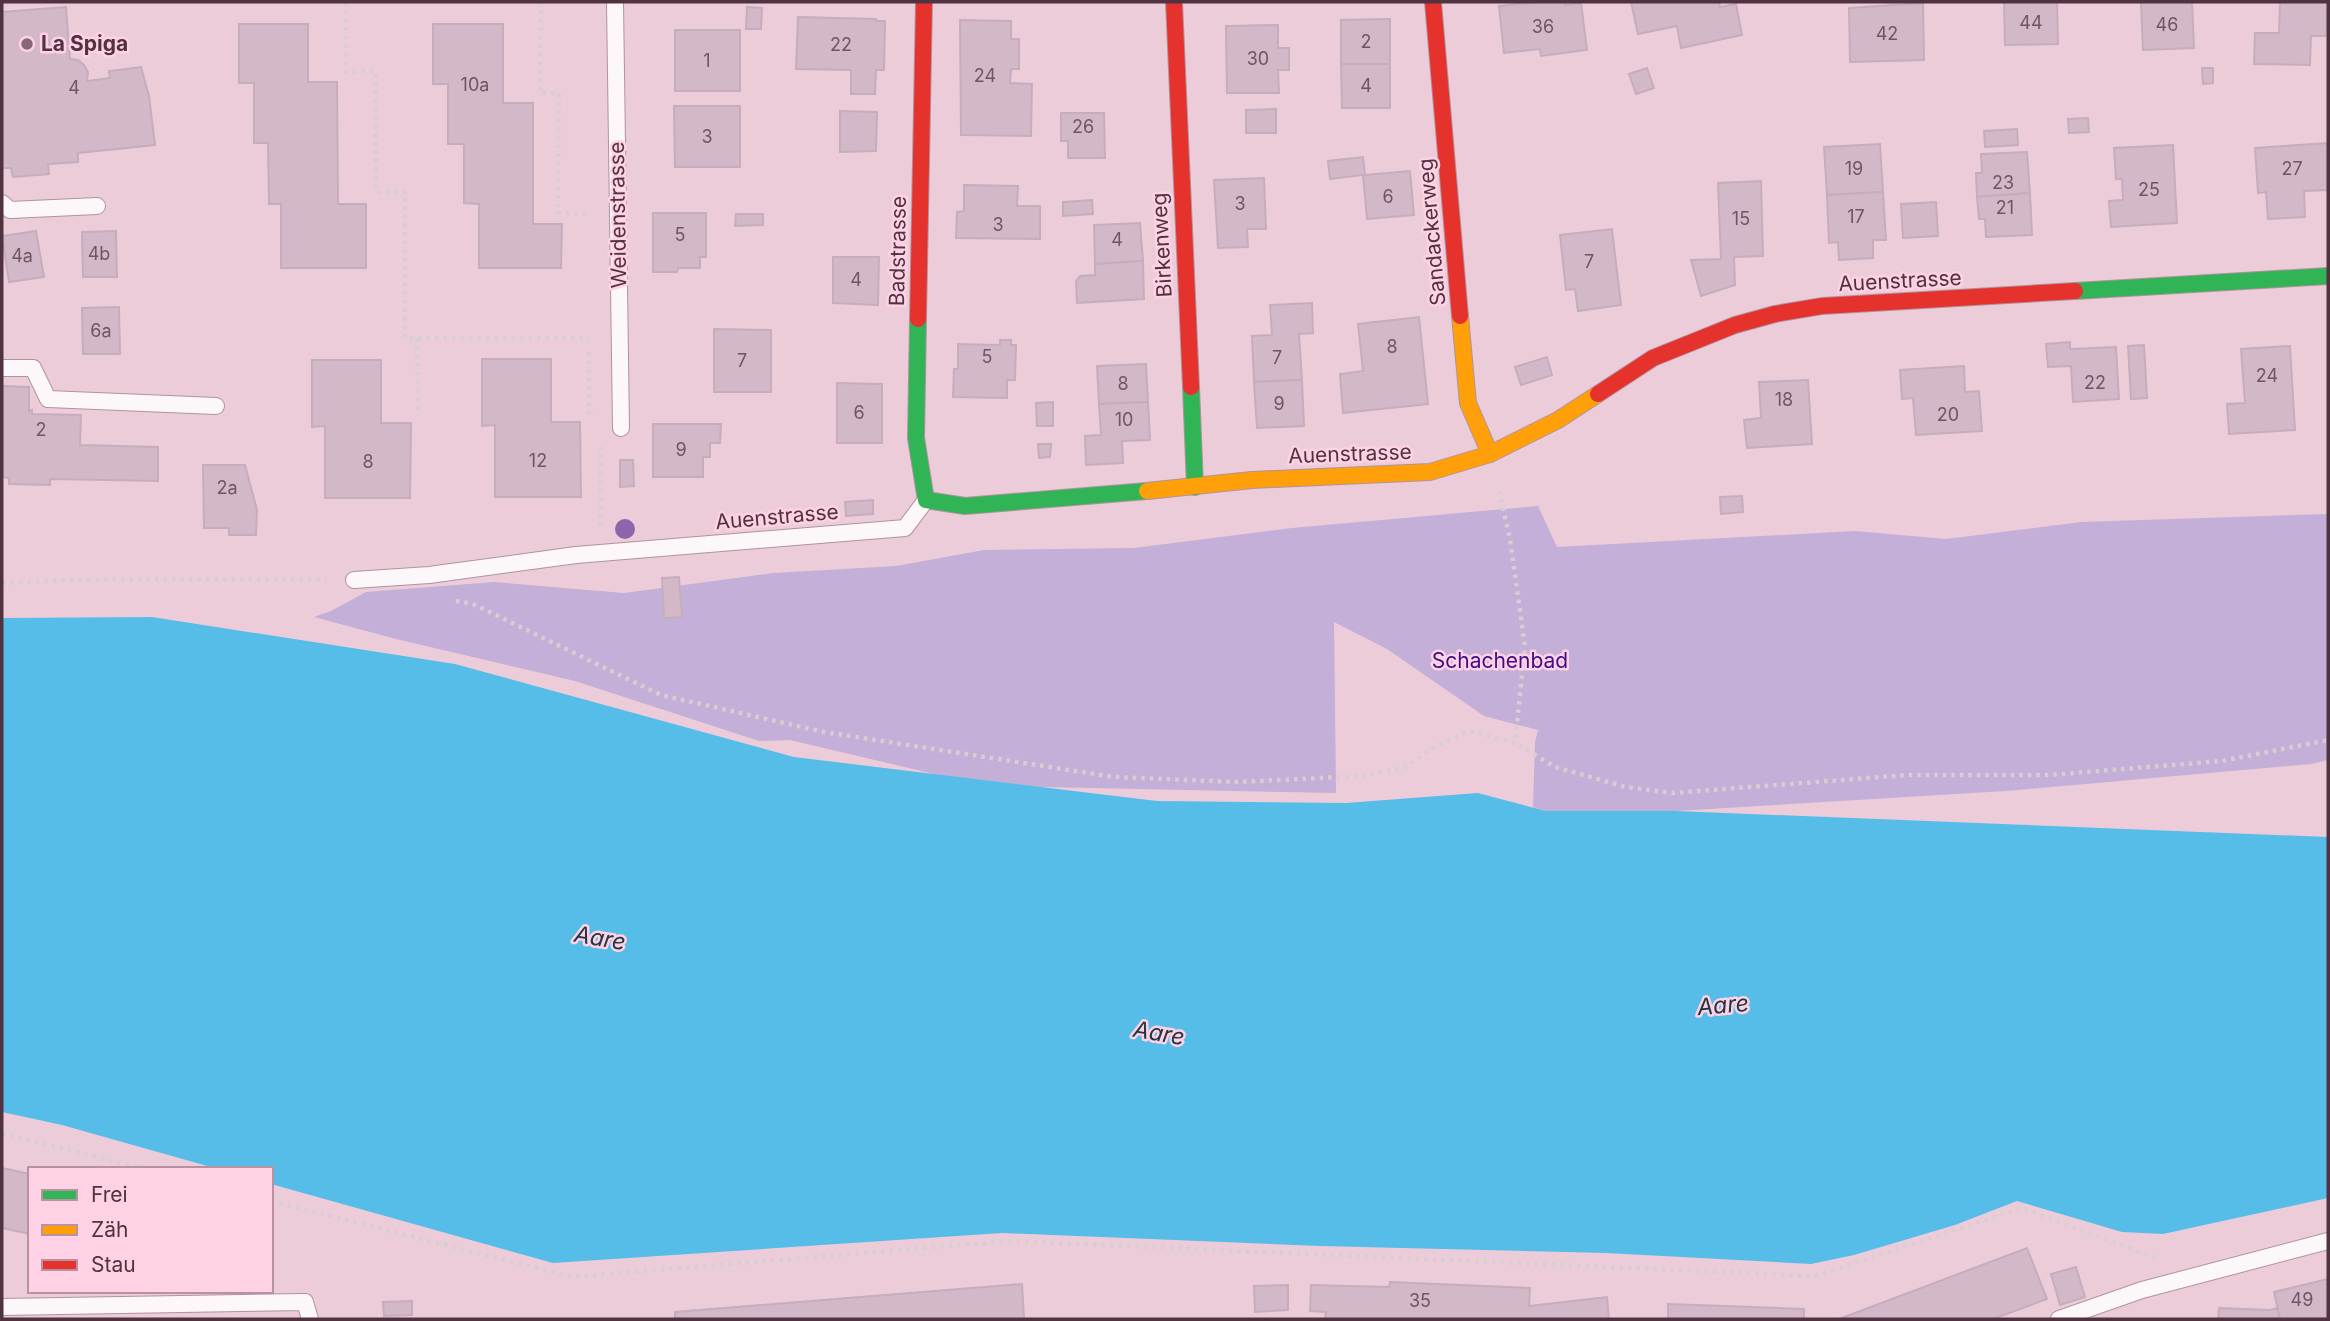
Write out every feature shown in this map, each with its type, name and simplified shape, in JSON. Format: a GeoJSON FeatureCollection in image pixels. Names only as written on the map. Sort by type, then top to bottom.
{"type":"FeatureCollection","features":[{"type":"Feature","properties":{"kind":"street","name":"Badstrasse"},"geometry":{"type":"LineString","coordinates":[[924,2],[916,438],[926,500]]}},
{"type":"Feature","properties":{"kind":"street","name":"Birkenweg"},"geometry":{"type":"LineString","coordinates":[[1174,2],[1195,487]]}},
{"type":"Feature","properties":{"kind":"street","name":"Sandackerweg"},"geometry":{"type":"LineString","coordinates":[[1433,2],[1468,403],[1490,454]]}},
{"type":"Feature","properties":{"kind":"street","name":"Auenstrasse"},"geometry":{"type":"LineString","coordinates":[[926,500],[965,506],[1252,480],[1430,472],[1490,454],[1558,420],[1653,358],[1735,325],[1775,314],[1822,306],[2328,276]]}},
{"type":"Feature","properties":{"kind":"lane","name":"Weidenstrasse"},"geometry":{"type":"LineString","coordinates":[[615,2],[621,428]]}},
{"type":"Feature","properties":{"kind":"lane"},"geometry":{"type":"LineString","coordinates":[[2,203],[10,210],[97,206]]}},
{"type":"Feature","properties":{"kind":"lane"},"geometry":{"type":"LineString","coordinates":[[2,368],[33,369],[48,399],[216,406]]}},
{"type":"Feature","properties":{"kind":"lane","name":"Auenstrasse"},"geometry":{"type":"LineString","coordinates":[[354,580],[429,575],[601,553],[905,528],[926,500]]}},
{"type":"Feature","properties":{"kind":"lane"},"geometry":{"type":"LineString","coordinates":[[2059,1319],[2142,1290],[2328,1241]]}},
{"type":"Feature","properties":{"kind":"lane"},"geometry":{"type":"LineString","coordinates":[[2,1307],[305,1302],[310,1319]]}},
{"type":"Feature","properties":{"kind":"path"},"geometry":{"type":"LineString","coordinates":[[346,2],[346,72],[376,71],[376,192],[405,191],[405,338],[589,338]]}},
{"type":"Feature","properties":{"kind":"path"},"geometry":{"type":"LineString","coordinates":[[541,2],[540,93],[559,93],[558,214],[592,214]]}},
{"type":"Feature","properties":{"kind":"path"},"geometry":{"type":"LineString","coordinates":[[589,325],[589,415],[602,414]]}},
{"type":"Feature","properties":{"kind":"path"},"geometry":{"type":"LineString","coordinates":[[417,338],[418,412]]}},
{"type":"Feature","properties":{"kind":"path"},"geometry":{"type":"LineString","coordinates":[[601,442],[601,553]]}},
{"type":"Feature","properties":{"kind":"path"},"geometry":{"type":"LineString","coordinates":[[1490,454],[1510,539],[1525,646],[1515,743]]}},
{"type":"Feature","properties":{"kind":"path"},"geometry":{"type":"LineString","coordinates":[[2,583],[111,579],[354,580]]}},
{"type":"Feature","properties":{"kind":"path"},"geometry":{"type":"LineString","coordinates":[[447,599],[473,604],[661,695],[824,732],[1114,777],[1238,782],[1360,776],[1406,767],[1436,746],[1470,731],[1515,743],[1555,767],[1626,788],[1672,793],[1908,775],[2062,774],[2222,761],[2328,740]]}},
{"type":"Feature","properties":{"kind":"path"},"geometry":{"type":"LineString","coordinates":[[2,1133],[135,1167]]}},
{"type":"Feature","properties":{"kind":"path"},"geometry":{"type":"LineString","coordinates":[[273,1202],[572,1278],[1009,1241],[1190,1251],[1815,1276],[2022,1208],[2162,1260]]}},
{"type":"Feature","properties":{"kind":"green space","name":"Schachenbad"},"geometry":{"type":"Polygon","coordinates":[[[1538,506],[1557,547],[1855,531],[1946,539],[2081,522],[2328,514],[2328,760],[2311,764],[2006,791],[1676,811],[1546,811],[1533,807],[1535,742],[1538,730],[1484,716],[1387,649],[1334,622],[1336,793],[985,786],[790,740],[759,741],[575,681],[314,617],[366,592],[494,582],[624,593],[773,573],[896,566],[984,550],[1134,548],[1292,528],[1538,506]]]}},
{"type":"Feature","properties":{"kind":"water","name":"Aare"},"geometry":{"type":"Polygon","coordinates":[[[152,617],[455,664],[794,757],[1157,801],[1346,803],[1478,793],[1546,811],[1676,811],[2328,837],[2328,1198],[2163,1234],[2122,1232],[2017,1201],[1955,1225],[1854,1255],[1811,1264],[1606,1253],[1319,1246],[1002,1233],[553,1263],[273,1185],[273,1167],[211,1167],[62,1125],[2,1112],[2,618],[152,617]]]}},
{"type":"Feature","properties":{"kind":"building"},"geometry":{"type":"Polygon","coordinates":[[[1565,2],[1565,5],[1581,3],[1587,50],[1541,56],[1540,49],[1504,53],[1499,6],[1565,2]]]}},
{"type":"Feature","properties":{"kind":"building"},"geometry":{"type":"Polygon","coordinates":[[[1631,2],[1719,2],[1720,7],[1736,4],[1742,35],[1681,48],[1677,26],[1638,34],[1631,2]]]}},
{"type":"Feature","properties":{"kind":"building"},"geometry":{"type":"Polygon","coordinates":[[[2004,2],[2057,2],[2058,44],[2005,45],[2004,2]]]}},
{"type":"Feature","properties":{"kind":"building"},"geometry":{"type":"Polygon","coordinates":[[[2141,2],[2192,2],[2194,48],[2143,50],[2141,2]]]}},
{"type":"Feature","properties":{"kind":"building"},"geometry":{"type":"Polygon","coordinates":[[[2280,2],[2328,2],[2328,36],[2311,36],[2310,65],[2254,64],[2255,33],[2279,33],[2280,2]]]}},
{"type":"Feature","properties":{"kind":"building"},"geometry":{"type":"Polygon","coordinates":[[[1923,3],[1924,60],[1850,62],[1849,8],[1923,3]]]}},
{"type":"Feature","properties":{"kind":"building"},"geometry":{"type":"Polygon","coordinates":[[[66,7],[70,59],[78,60],[84,65],[88,72],[87,81],[110,78],[109,71],[141,67],[149,96],[155,145],[78,153],[78,162],[48,164],[49,174],[13,177],[11,168],[2,168],[2,12],[66,7]]]}},
{"type":"Feature","properties":{"kind":"building"},"geometry":{"type":"Polygon","coordinates":[[[747,7],[762,8],[761,29],[746,29],[747,7]]]}},
{"type":"Feature","properties":{"kind":"building"},"geometry":{"type":"Polygon","coordinates":[[[798,17],[885,21],[884,70],[876,70],[875,94],[851,94],[851,70],[796,69],[798,17]]]}},
{"type":"Feature","properties":{"kind":"building"},"geometry":{"type":"Polygon","coordinates":[[[1390,19],[1390,64],[1341,64],[1341,20],[1390,19]]]}},
{"type":"Feature","properties":{"kind":"building"},"geometry":{"type":"Polygon","coordinates":[[[960,20],[1011,21],[1011,39],[1019,39],[1019,69],[1011,69],[1010,83],[1032,84],[1031,136],[961,135],[960,20]]]}},
{"type":"Feature","properties":{"kind":"building"},"geometry":{"type":"Polygon","coordinates":[[[239,24],[308,24],[308,82],[337,82],[338,204],[366,204],[366,268],[281,268],[281,204],[269,204],[268,143],[254,143],[254,83],[239,83],[239,24]]]}},
{"type":"Feature","properties":{"kind":"building"},"geometry":{"type":"Polygon","coordinates":[[[433,24],[503,24],[503,103],[533,103],[533,224],[562,224],[561,268],[479,268],[479,204],[464,203],[464,144],[448,144],[448,84],[433,84],[433,24]]]}},
{"type":"Feature","properties":{"kind":"building"},"geometry":{"type":"Polygon","coordinates":[[[1278,25],[1278,48],[1289,48],[1289,70],[1278,70],[1279,93],[1227,93],[1226,26],[1278,25]]]}},
{"type":"Feature","properties":{"kind":"building"},"geometry":{"type":"Polygon","coordinates":[[[675,30],[740,30],[740,91],[675,91],[675,30]]]}},
{"type":"Feature","properties":{"kind":"building"},"geometry":{"type":"Polygon","coordinates":[[[1341,64],[1390,64],[1390,108],[1342,108],[1341,64]]]}},
{"type":"Feature","properties":{"kind":"building"},"geometry":{"type":"Polygon","coordinates":[[[1647,68],[1654,88],[1636,94],[1629,74],[1647,68]]]}},
{"type":"Feature","properties":{"kind":"building"},"geometry":{"type":"Polygon","coordinates":[[[2202,68],[2213,68],[2213,83],[2203,84],[2202,68]]]}},
{"type":"Feature","properties":{"kind":"building"},"geometry":{"type":"Polygon","coordinates":[[[674,106],[740,106],[740,167],[675,167],[674,106]]]}},
{"type":"Feature","properties":{"kind":"building"},"geometry":{"type":"Polygon","coordinates":[[[1276,109],[1276,133],[1246,133],[1246,110],[1276,109]]]}},
{"type":"Feature","properties":{"kind":"building"},"geometry":{"type":"Polygon","coordinates":[[[840,111],[877,112],[876,151],[840,152],[840,111]]]}},
{"type":"Feature","properties":{"kind":"building"},"geometry":{"type":"Polygon","coordinates":[[[1061,113],[1104,113],[1105,158],[1068,158],[1068,141],[1061,141],[1061,113]]]}},
{"type":"Feature","properties":{"kind":"building"},"geometry":{"type":"Polygon","coordinates":[[[2088,118],[2089,132],[2069,133],[2068,119],[2088,118]]]}},
{"type":"Feature","properties":{"kind":"building"},"geometry":{"type":"Polygon","coordinates":[[[2017,129],[2018,145],[1985,147],[1984,131],[2017,129]]]}},
{"type":"Feature","properties":{"kind":"building"},"geometry":{"type":"Polygon","coordinates":[[[2328,143],[2328,190],[2304,191],[2305,217],[2268,219],[2266,192],[2258,193],[2255,148],[2328,143]]]}},
{"type":"Feature","properties":{"kind":"building"},"geometry":{"type":"Polygon","coordinates":[[[1880,144],[1883,192],[1827,195],[1824,147],[1880,144]]]}},
{"type":"Feature","properties":{"kind":"building"},"geometry":{"type":"Polygon","coordinates":[[[2173,145],[2177,223],[2111,227],[2109,201],[2123,200],[2122,179],[2116,179],[2114,148],[2173,145]]]}},
{"type":"Feature","properties":{"kind":"building"},"geometry":{"type":"Polygon","coordinates":[[[2027,152],[2030,193],[1977,197],[1976,173],[1982,173],[1981,154],[2027,152]]]}},
{"type":"Feature","properties":{"kind":"building"},"geometry":{"type":"Polygon","coordinates":[[[1363,157],[1365,175],[1410,171],[1414,215],[1367,219],[1363,175],[1330,179],[1328,161],[1363,157]]]}},
{"type":"Feature","properties":{"kind":"building"},"geometry":{"type":"Polygon","coordinates":[[[1264,178],[1266,229],[1247,229],[1248,247],[1218,248],[1214,180],[1264,178]]]}},
{"type":"Feature","properties":{"kind":"building"},"geometry":{"type":"Polygon","coordinates":[[[1761,181],[1763,256],[1734,257],[1735,285],[1701,296],[1691,260],[1721,259],[1718,183],[1761,181]]]}},
{"type":"Feature","properties":{"kind":"building"},"geometry":{"type":"Polygon","coordinates":[[[964,185],[1018,186],[1017,206],[1040,206],[1040,239],[956,238],[957,212],[964,211],[964,185]]]}},
{"type":"Feature","properties":{"kind":"building"},"geometry":{"type":"Polygon","coordinates":[[[1883,192],[1886,240],[1873,240],[1873,258],[1839,260],[1838,242],[1829,243],[1827,195],[1883,192]]]}},
{"type":"Feature","properties":{"kind":"building"},"geometry":{"type":"Polygon","coordinates":[[[2030,193],[2032,235],[1986,237],[1985,219],[1979,219],[1977,197],[2030,193]]]}},
{"type":"Feature","properties":{"kind":"building"},"geometry":{"type":"Polygon","coordinates":[[[1092,200],[1093,214],[1063,216],[1063,202],[1092,200]]]}},
{"type":"Feature","properties":{"kind":"building"},"geometry":{"type":"Polygon","coordinates":[[[1936,202],[1938,236],[1903,238],[1901,204],[1936,202]]]}},
{"type":"Feature","properties":{"kind":"building"},"geometry":{"type":"Polygon","coordinates":[[[653,213],[706,213],[706,257],[700,257],[700,268],[653,272],[653,213]]]}},
{"type":"Feature","properties":{"kind":"building"},"geometry":{"type":"Polygon","coordinates":[[[736,214],[763,214],[763,225],[735,226],[736,214]]]}},
{"type":"Feature","properties":{"kind":"building"},"geometry":{"type":"Polygon","coordinates":[[[1140,223],[1143,261],[1095,264],[1094,225],[1140,223]]]}},
{"type":"Feature","properties":{"kind":"building"},"geometry":{"type":"Polygon","coordinates":[[[1612,229],[1621,305],[1578,311],[1575,289],[1566,290],[1560,235],[1612,229]]]}},
{"type":"Feature","properties":{"kind":"building"},"geometry":{"type":"Polygon","coordinates":[[[36,231],[44,277],[9,282],[2,236],[36,231]]]}},
{"type":"Feature","properties":{"kind":"building"},"geometry":{"type":"Polygon","coordinates":[[[116,231],[117,277],[83,277],[82,232],[116,231]]]}},
{"type":"Feature","properties":{"kind":"building"},"geometry":{"type":"Polygon","coordinates":[[[833,257],[879,257],[878,305],[833,303],[833,257]]]}},
{"type":"Feature","properties":{"kind":"building"},"geometry":{"type":"Polygon","coordinates":[[[1143,261],[1144,299],[1077,303],[1076,281],[1080,276],[1095,275],[1095,264],[1143,261]]]}},
{"type":"Feature","properties":{"kind":"building"},"geometry":{"type":"Polygon","coordinates":[[[1312,303],[1313,333],[1299,334],[1302,380],[1254,382],[1252,336],[1272,335],[1270,305],[1312,303]]]}},
{"type":"Feature","properties":{"kind":"building"},"geometry":{"type":"Polygon","coordinates":[[[119,307],[120,354],[83,354],[82,308],[119,307]]]}},
{"type":"Feature","properties":{"kind":"building"},"geometry":{"type":"Polygon","coordinates":[[[1419,317],[1428,404],[1343,413],[1340,374],[1363,371],[1358,324],[1419,317]]]}},
{"type":"Feature","properties":{"kind":"building"},"geometry":{"type":"Polygon","coordinates":[[[714,329],[771,330],[771,392],[714,392],[714,329]]]}},
{"type":"Feature","properties":{"kind":"building"},"geometry":{"type":"Polygon","coordinates":[[[1000,340],[1011,340],[1011,345],[1016,345],[1015,380],[1007,380],[1007,398],[953,397],[954,369],[958,369],[958,344],[1000,345],[1000,340]]]}},
{"type":"Feature","properties":{"kind":"building"},"geometry":{"type":"Polygon","coordinates":[[[2070,342],[2070,349],[2116,347],[2119,399],[2073,402],[2071,366],[2048,367],[2046,344],[2070,342]]]}},
{"type":"Feature","properties":{"kind":"building"},"geometry":{"type":"Polygon","coordinates":[[[2144,345],[2147,398],[2131,399],[2128,346],[2144,345]]]}},
{"type":"Feature","properties":{"kind":"building"},"geometry":{"type":"Polygon","coordinates":[[[2290,346],[2295,430],[2229,434],[2227,404],[2245,403],[2241,349],[2290,346]]]}},
{"type":"Feature","properties":{"kind":"building"},"geometry":{"type":"Polygon","coordinates":[[[1547,357],[1552,375],[1521,385],[1515,367],[1547,357]]]}},
{"type":"Feature","properties":{"kind":"building"},"geometry":{"type":"Polygon","coordinates":[[[482,359],[551,359],[551,422],[580,422],[581,497],[495,497],[495,425],[482,426],[482,359]]]}},
{"type":"Feature","properties":{"kind":"building"},"geometry":{"type":"Polygon","coordinates":[[[312,360],[381,360],[381,423],[411,423],[410,498],[325,498],[325,426],[312,427],[312,360]]]}},
{"type":"Feature","properties":{"kind":"building"},"geometry":{"type":"Polygon","coordinates":[[[1146,364],[1148,402],[1099,404],[1097,366],[1146,364]]]}},
{"type":"Feature","properties":{"kind":"building"},"geometry":{"type":"Polygon","coordinates":[[[1964,366],[1965,392],[1979,391],[1982,431],[1916,435],[1913,398],[1902,399],[1900,370],[1964,366]]]}},
{"type":"Feature","properties":{"kind":"building"},"geometry":{"type":"Polygon","coordinates":[[[1302,380],[1304,426],[1257,428],[1254,382],[1302,380]]]}},
{"type":"Feature","properties":{"kind":"building"},"geometry":{"type":"Polygon","coordinates":[[[1808,380],[1812,444],[1747,448],[1744,420],[1761,418],[1759,382],[1808,380]]]}},
{"type":"Feature","properties":{"kind":"building"},"geometry":{"type":"Polygon","coordinates":[[[837,383],[882,384],[882,443],[837,443],[837,383]]]}},
{"type":"Feature","properties":{"kind":"building"},"geometry":{"type":"Polygon","coordinates":[[[2,386],[29,387],[29,411],[32,410],[32,414],[81,415],[80,445],[158,447],[158,481],[50,479],[50,485],[9,484],[9,478],[2,477],[2,386]]]}},
{"type":"Feature","properties":{"kind":"building"},"geometry":{"type":"Polygon","coordinates":[[[1053,402],[1053,426],[1037,426],[1036,403],[1053,402]]]}},
{"type":"Feature","properties":{"kind":"building"},"geometry":{"type":"Polygon","coordinates":[[[1148,402],[1150,440],[1122,441],[1123,463],[1086,465],[1085,436],[1101,435],[1099,404],[1148,402]]]}},
{"type":"Feature","properties":{"kind":"building"},"geometry":{"type":"Polygon","coordinates":[[[653,424],[721,424],[720,443],[710,443],[710,457],[703,457],[703,477],[653,477],[653,424]]]}},
{"type":"Feature","properties":{"kind":"building"},"geometry":{"type":"Polygon","coordinates":[[[1038,444],[1051,444],[1050,457],[1039,458],[1038,444]]]}},
{"type":"Feature","properties":{"kind":"building"},"geometry":{"type":"Polygon","coordinates":[[[620,460],[633,460],[634,486],[620,487],[620,460]]]}},
{"type":"Feature","properties":{"kind":"building"},"geometry":{"type":"Polygon","coordinates":[[[203,465],[245,465],[257,510],[256,535],[229,535],[229,528],[204,528],[203,465]]]}},
{"type":"Feature","properties":{"kind":"building"},"geometry":{"type":"Polygon","coordinates":[[[1742,496],[1743,512],[1721,514],[1720,497],[1742,496]]]}},
{"type":"Feature","properties":{"kind":"building"},"geometry":{"type":"Polygon","coordinates":[[[873,500],[873,514],[846,516],[845,502],[873,500]]]}},
{"type":"Feature","properties":{"kind":"building"},"geometry":{"type":"Polygon","coordinates":[[[679,577],[682,617],[664,618],[662,578],[679,577]]]}},
{"type":"Feature","properties":{"kind":"building"},"geometry":{"type":"Polygon","coordinates":[[[2,1168],[28,1174],[28,1234],[2,1228],[2,1168]]]}},
{"type":"Feature","properties":{"kind":"building"},"geometry":{"type":"Polygon","coordinates":[[[2027,1248],[2047,1299],[1993,1319],[1839,1319],[2027,1248]]]}},
{"type":"Feature","properties":{"kind":"building"},"geometry":{"type":"Polygon","coordinates":[[[2076,1267],[2085,1297],[2060,1305],[2051,1274],[2076,1267]]]}},
{"type":"Feature","properties":{"kind":"building"},"geometry":{"type":"Polygon","coordinates":[[[2328,1279],[2328,1318],[2280,1319],[2274,1292],[2328,1279]]]}},
{"type":"Feature","properties":{"kind":"building"},"geometry":{"type":"Polygon","coordinates":[[[1390,1282],[1530,1288],[1529,1306],[1607,1297],[1609,1319],[1325,1319],[1326,1312],[1310,1311],[1311,1285],[1389,1287],[1390,1282]]]}},
{"type":"Feature","properties":{"kind":"building"},"geometry":{"type":"Polygon","coordinates":[[[1022,1284],[1024,1319],[675,1319],[675,1312],[1022,1284]]]}},
{"type":"Feature","properties":{"kind":"building"},"geometry":{"type":"Polygon","coordinates":[[[1288,1285],[1288,1310],[1255,1312],[1254,1286],[1288,1285]]]}},
{"type":"Feature","properties":{"kind":"building"},"geometry":{"type":"Polygon","coordinates":[[[412,1301],[412,1315],[384,1316],[383,1302],[412,1301]]]}},
{"type":"Feature","properties":{"kind":"building"},"geometry":{"type":"Polygon","coordinates":[[[1668,1304],[1804,1309],[1804,1319],[1668,1319],[1668,1304]]]}},
{"type":"Feature","properties":{"kind":"building"},"geometry":{"type":"Polygon","coordinates":[[[2219,1308],[2277,1308],[2280,1319],[2218,1319],[2219,1308]]]}},
{"type":"Feature","properties":{"kind":"traffic: fast"},"geometry":{"type":"LineString","coordinates":[[2075,291],[2328,276]]}},
{"type":"Feature","properties":{"kind":"traffic: fast"},"geometry":{"type":"LineString","coordinates":[[918,319],[916,438],[926,500],[965,506],[1147,491]]}},
{"type":"Feature","properties":{"kind":"traffic: fast"},"geometry":{"type":"LineString","coordinates":[[1191,387],[1195,487]]}},
{"type":"Feature","properties":{"kind":"traffic: slow"},"geometry":{"type":"LineString","coordinates":[[1460,316],[1468,403],[1490,454]]}},
{"type":"Feature","properties":{"kind":"traffic: slow"},"geometry":{"type":"LineString","coordinates":[[1147,491],[1252,480],[1430,472],[1490,454],[1558,420],[1598,394]]}},
{"type":"Feature","properties":{"kind":"traffic: jam"},"geometry":{"type":"LineString","coordinates":[[918,319],[924,2]]}},
{"type":"Feature","properties":{"kind":"traffic: jam"},"geometry":{"type":"LineString","coordinates":[[1174,2],[1191,387]]}},
{"type":"Feature","properties":{"kind":"traffic: jam"},"geometry":{"type":"LineString","coordinates":[[1433,2],[1460,316]]}},
{"type":"Feature","properties":{"kind":"traffic: jam"},"geometry":{"type":"LineString","coordinates":[[1598,394],[1653,358],[1735,325],[1775,314],[1822,306],[2075,291]]}},
{"type":"Feature","properties":{"kind":"place","name":"La Spiga"},"geometry":{"type":"Point","coordinates":[27,44]}}]}
